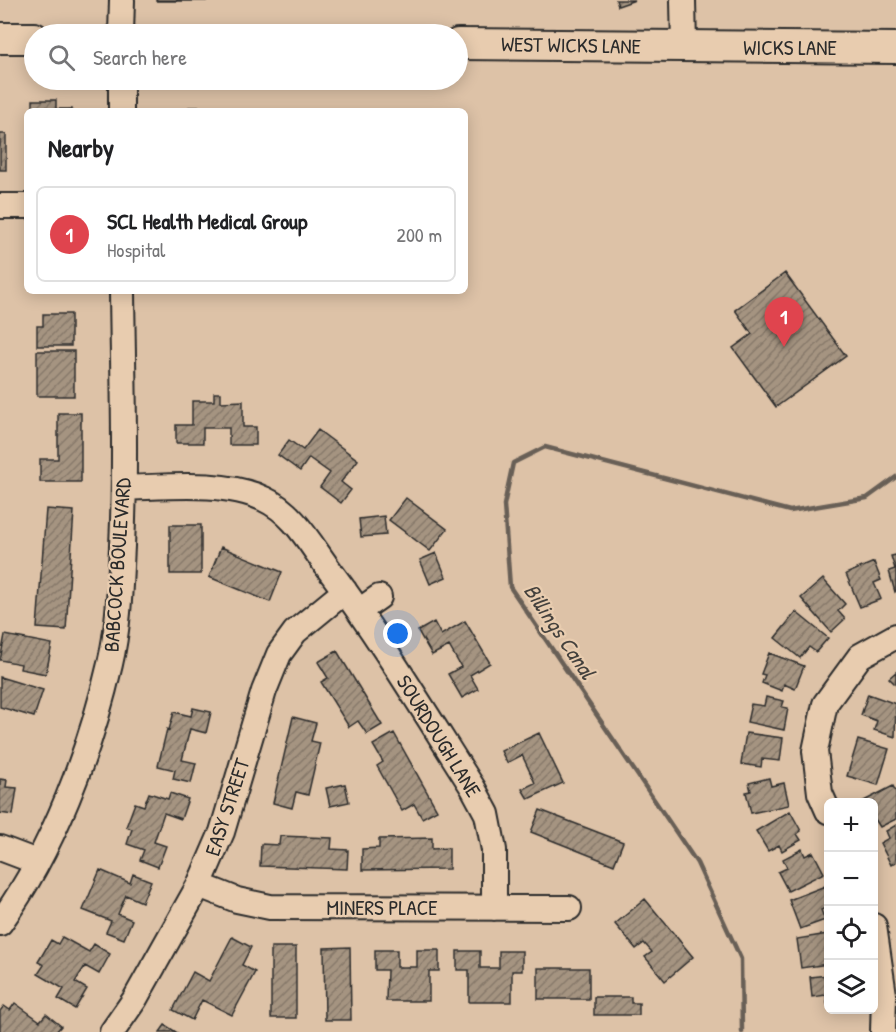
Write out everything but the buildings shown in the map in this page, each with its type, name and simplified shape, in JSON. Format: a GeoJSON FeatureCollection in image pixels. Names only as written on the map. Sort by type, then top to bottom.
{"type":"FeatureCollection","features":[{"type":"Feature","properties":{"kind":"main road"},"geometry":{"type":"LineString","coordinates":[[0,38],[24,38]]}},
{"type":"Feature","properties":{"kind":"main road","name":"WEST WICKS LANE"},"geometry":{"type":"LineString","coordinates":[[468,44],[684,47]]}},
{"type":"Feature","properties":{"kind":"main road","name":"WICKS LANE"},"geometry":{"type":"LineString","coordinates":[[684,47],[896,48]]}},
{"type":"Feature","properties":{"kind":"street"},"geometry":{"type":"LineString","coordinates":[[121,24],[122,0]]}},
{"type":"Feature","properties":{"kind":"street"},"geometry":{"type":"LineString","coordinates":[[683,0],[684,47]]}},
{"type":"Feature","properties":{"kind":"street"},"geometry":{"type":"LineString","coordinates":[[121,90],[121,108]]}},
{"type":"Feature","properties":{"kind":"street"},"geometry":{"type":"LineString","coordinates":[[0,206],[24,206]]}},
{"type":"Feature","properties":{"kind":"street","name":"BABCOCK BOULEVARD"},"geometry":{"type":"LineString","coordinates":[[0,922],[37,862],[67,800],[110,663],[119,598],[124,488],[122,294]]}},
{"type":"Feature","properties":{"kind":"street","name":"SOURDOUGH LANE"},"geometry":{"type":"LineString","coordinates":[[124,488],[193,487],[236,490],[264,499],[290,516],[359,611],[473,788],[487,814],[494,850],[494,908]]}},
{"type":"Feature","properties":{"kind":"street","name":"EASY STREET"},"geometry":{"type":"LineString","coordinates":[[112,1032],[135,999],[199,885],[222,832],[264,691],[279,654],[295,632],[345,591]]}},
{"type":"Feature","properties":{"kind":"street"},"geometry":{"type":"LineString","coordinates":[[359,611],[379,597]]}},
{"type":"Feature","properties":{"kind":"street"},"geometry":{"type":"LineString","coordinates":[[824,802],[820,794],[815,751],[825,704],[860,657],[896,636]]}},
{"type":"Feature","properties":{"kind":"street"},"geometry":{"type":"LineString","coordinates":[[0,848],[37,862]]}},
{"type":"Feature","properties":{"kind":"street","name":"MINERS PLACE"},"geometry":{"type":"LineString","coordinates":[[199,885],[237,900],[270,907],[569,908]]}},
{"type":"Feature","properties":{"kind":"street"},"geometry":{"type":"LineString","coordinates":[[878,957],[884,995],[883,1032]]}},
{"type":"Feature","properties":{"kind":"waterway","name":"Billings Canal"},"geometry":{"type":"LineString","coordinates":[[742,1032],[741,959],[697,863],[510,587],[504,505],[513,463],[545,447],[790,511],[867,498],[896,477]]}},
{"type":"Feature","properties":{"kind":"place","name":"SCL Health Medical Group"},"geometry":{"type":"Point","coordinates":[784,347]}}]}
